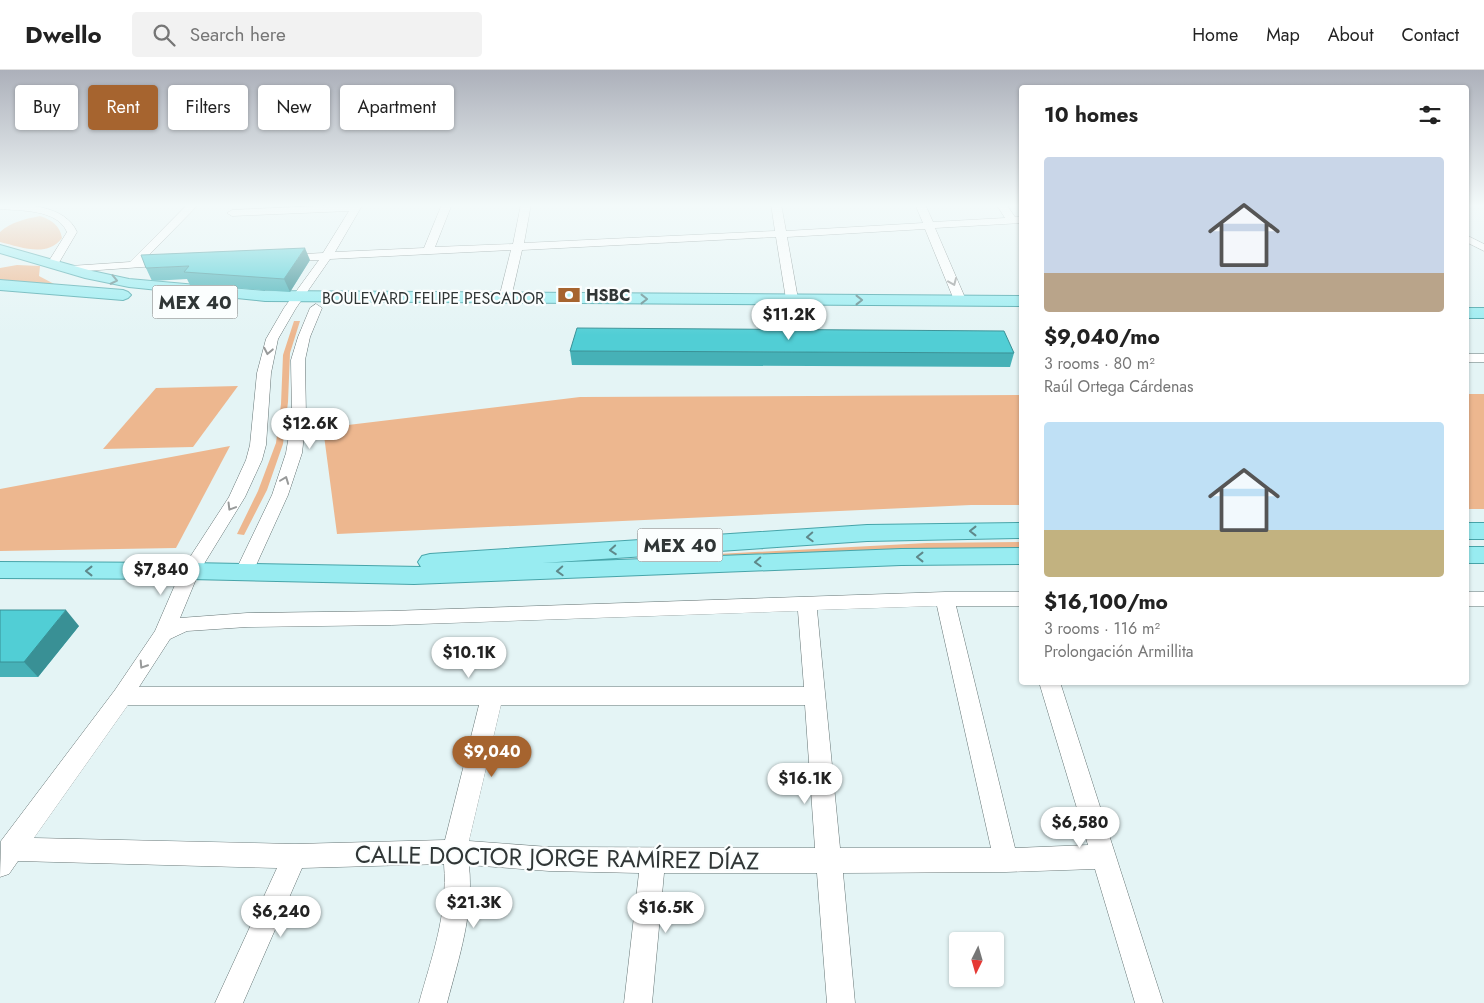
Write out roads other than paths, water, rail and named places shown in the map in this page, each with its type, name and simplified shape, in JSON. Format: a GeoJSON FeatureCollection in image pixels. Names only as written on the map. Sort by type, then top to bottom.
{"type":"FeatureCollection","features":[{"type":"Feature","properties":{"kind":"main road","name":"BOULEVARD FELIPE PESCADOR"},"geometry":{"type":"LineString","coordinates":[[0,249],[110,280],[294,303],[316,308],[1019,312]]}},
{"type":"Feature","properties":{"kind":"main road"},"geometry":{"type":"LineString","coordinates":[[0,264],[38,259]]}},
{"type":"Feature","properties":{"kind":"main road"},"geometry":{"type":"LineString","coordinates":[[53,264],[50,271],[55,278],[72,286],[100,292]]}},
{"type":"Feature","properties":{"kind":"main road","name":"BOULEVARD FELIPE PESCADOR"},"geometry":{"type":"LineString","coordinates":[[0,285],[100,292],[209,304],[504,298],[1019,301]]}},
{"type":"Feature","properties":{"kind":"main road"},"geometry":{"type":"LineString","coordinates":[[1469,303],[1484,303]]}},
{"type":"Feature","properties":{"kind":"main road"},"geometry":{"type":"LineString","coordinates":[[1469,313],[1484,314]]}},
{"type":"Feature","properties":{"kind":"main road","name":"MEX 40"},"geometry":{"type":"LineString","coordinates":[[0,570],[340,574],[406,564],[742,540],[867,534],[1019,530]]}},
{"type":"Feature","properties":{"kind":"main road"},"geometry":{"type":"LineString","coordinates":[[1469,531],[1484,531]]}},
{"type":"Feature","properties":{"kind":"main road"},"geometry":{"type":"LineString","coordinates":[[1469,555],[1484,555]]}},
{"type":"Feature","properties":{"kind":"main road"},"geometry":{"type":"LineString","coordinates":[[340,574],[462,576],[786,561],[1019,556]]}},
{"type":"Feature","properties":{"kind":"street"},"geometry":{"type":"LineString","coordinates":[[53,264],[63,248]]}},
{"type":"Feature","properties":{"kind":"street"},"geometry":{"type":"LineString","coordinates":[[134,265],[151,248]]}},
{"type":"Feature","properties":{"kind":"street"},"geometry":{"type":"LineString","coordinates":[[5,857],[122,696],[163,634],[190,571],[236,497],[254,460],[258,446],[268,348],[277,328],[332,248]]}},
{"type":"Feature","properties":{"kind":"street"},"geometry":{"type":"LineString","coordinates":[[269,259],[506,248]]}},
{"type":"Feature","properties":{"kind":"street"},"geometry":{"type":"LineString","coordinates":[[504,298],[518,248]]}},
{"type":"Feature","properties":{"kind":"street"},"geometry":{"type":"LineString","coordinates":[[783,248],[792,299]]}},
{"type":"Feature","properties":{"kind":"street"},"geometry":{"type":"LineString","coordinates":[[938,248],[960,300]]}},
{"type":"Feature","properties":{"kind":"street"},"geometry":{"type":"LineString","coordinates":[[70,269],[181,263]]}},
{"type":"Feature","properties":{"kind":"street"},"geometry":{"type":"LineString","coordinates":[[244,572],[280,495],[294,453],[299,417],[299,354],[316,308]]}},
{"type":"Feature","properties":{"kind":"street"},"geometry":{"type":"LineString","coordinates":[[1469,358],[1484,358]]}},
{"type":"Feature","properties":{"kind":"street"},"geometry":{"type":"LineString","coordinates":[[163,634],[184,624],[247,620],[391,618],[515,612],[807,604],[945,598],[1019,599]]}},
{"type":"Feature","properties":{"kind":"street"},"geometry":{"type":"LineString","coordinates":[[945,598],[1006,860]]}},
{"type":"Feature","properties":{"kind":"street"},"geometry":{"type":"LineString","coordinates":[[1469,599],[1484,599]]}},
{"type":"Feature","properties":{"kind":"street"},"geometry":{"type":"LineString","coordinates":[[807,604],[841,1003]]}},
{"type":"Feature","properties":{"kind":"street"},"geometry":{"type":"LineString","coordinates":[[1050,685],[1149,1003]]}},
{"type":"Feature","properties":{"kind":"street"},"geometry":{"type":"LineString","coordinates":[[122,696],[816,696]]}},
{"type":"Feature","properties":{"kind":"street"},"geometry":{"type":"LineString","coordinates":[[433,1003],[457,912],[458,870],[455,852],[492,697]]}},
{"type":"Feature","properties":{"kind":"street","name":"CALLE DOCTOR JORGE RAMÍREZ DÍAZ"},"geometry":{"type":"LineString","coordinates":[[5,857],[295,856],[455,852],[549,858],[652,861],[1006,860],[1103,857]]}},
{"type":"Feature","properties":{"kind":"street"},"geometry":{"type":"LineString","coordinates":[[229,1003],[295,856]]}},
{"type":"Feature","properties":{"kind":"street"},"geometry":{"type":"LineString","coordinates":[[638,1003],[652,861]]}},
{"type":"Feature","properties":{"kind":"place","name":"HSBC"},"geometry":{"type":"Point","coordinates":[569,295]}}]}
